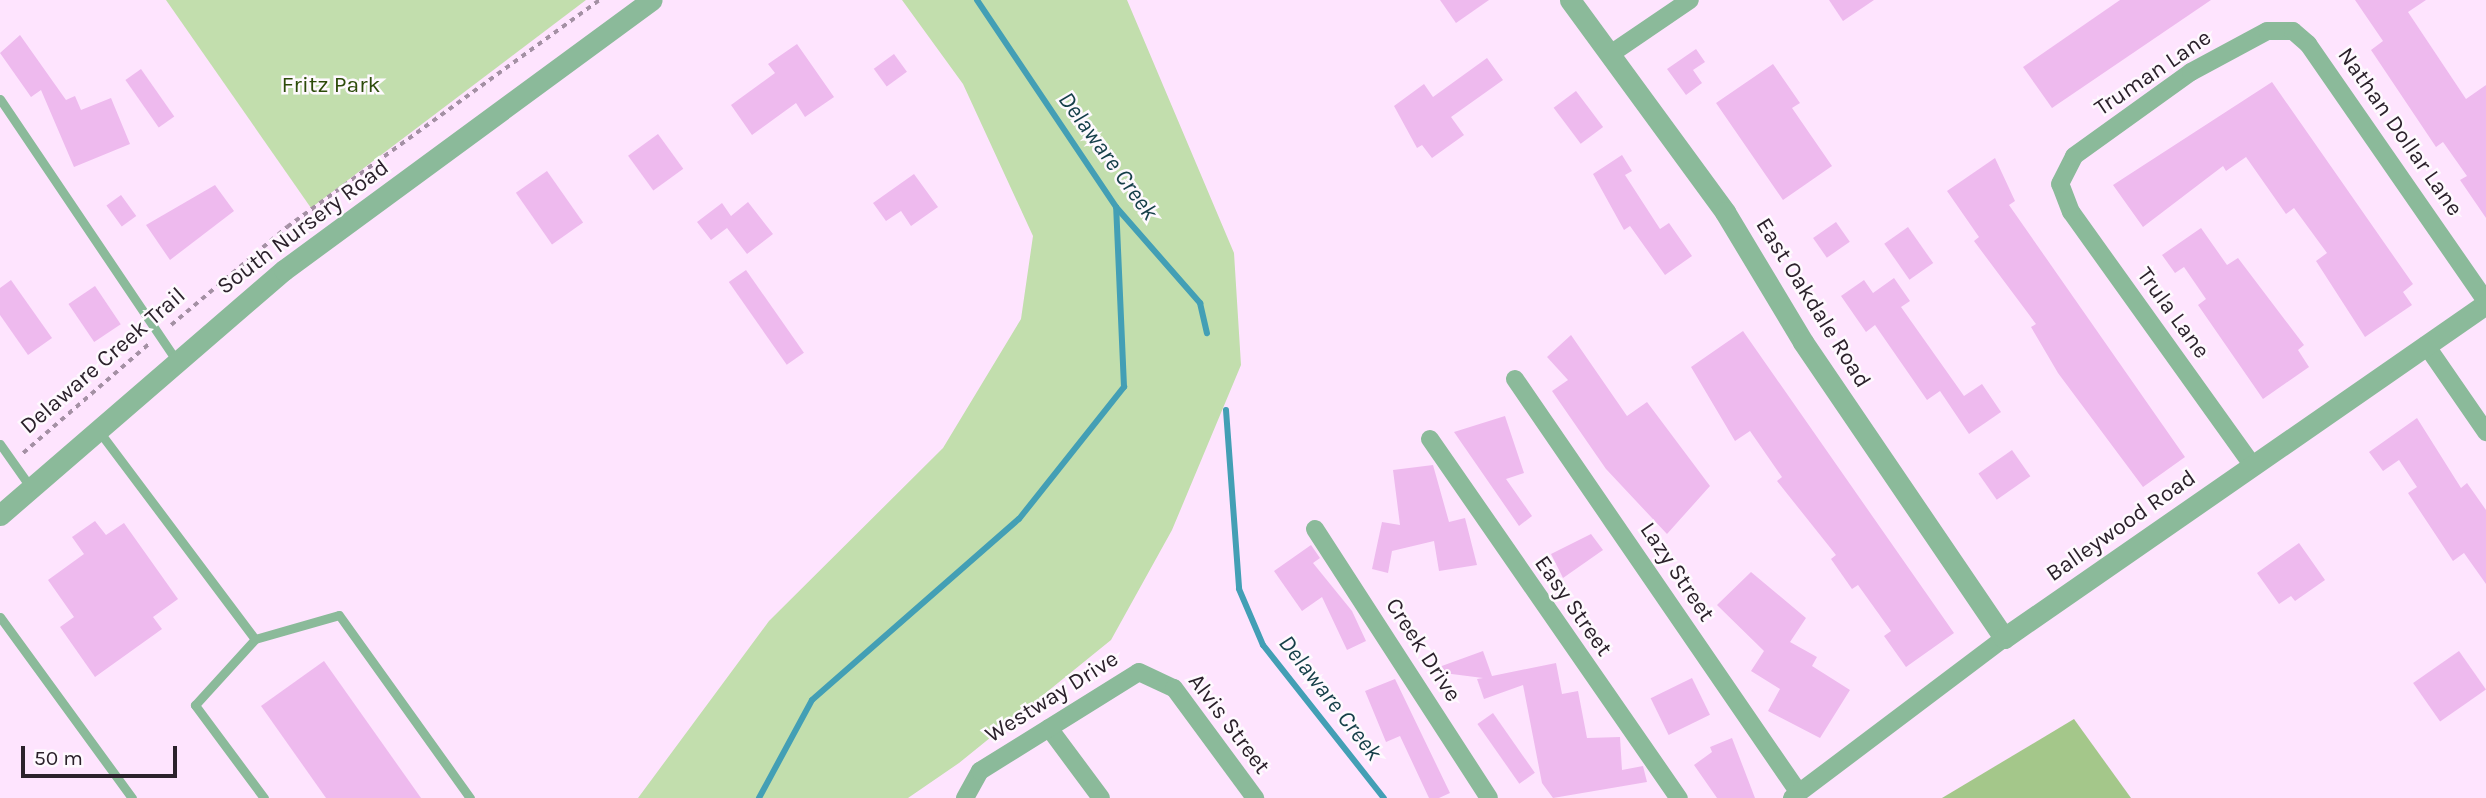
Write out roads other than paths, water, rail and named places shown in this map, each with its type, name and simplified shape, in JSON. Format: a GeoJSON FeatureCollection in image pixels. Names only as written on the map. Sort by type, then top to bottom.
{"type":"FeatureCollection","features":[{"type":"Feature","properties":{"kind":"street","name":"South Nursery Road"},"geometry":{"type":"LineString","coordinates":[[0,515],[97,428],[284,270],[652,0]]}},
{"type":"Feature","properties":{"kind":"street","name":"East Oakdale Road"},"geometry":{"type":"LineString","coordinates":[[1570,0],[1612,53],[1726,212],[1803,342],[2004,638]]}},
{"type":"Feature","properties":{"kind":"street"},"geometry":{"type":"LineString","coordinates":[[1612,53],[1690,0]]}},
{"type":"Feature","properties":{"kind":"street","name":"Truman Lane"},"geometry":{"type":"LineString","coordinates":[[2060,184],[2074,156],[2191,72],[2267,31],[2293,30]]}},
{"type":"Feature","properties":{"kind":"street","name":"Nathan Dollar Lane"},"geometry":{"type":"LineString","coordinates":[[2293,30],[2486,302]]}},
{"type":"Feature","properties":{"kind":"street","name":"Trula Lane"},"geometry":{"type":"LineString","coordinates":[[2060,184],[2071,212],[2253,466]]}},
{"type":"Feature","properties":{"kind":"street","name":"Balleywood Road"},"geometry":{"type":"LineString","coordinates":[[1796,795],[2004,638],[2486,302]]}},
{"type":"Feature","properties":{"kind":"street"},"geometry":{"type":"LineString","coordinates":[[2426,345],[2486,432]]}},
{"type":"Feature","properties":{"kind":"street","name":"Lazy Street"},"geometry":{"type":"LineString","coordinates":[[1515,379],[1796,795]]}},
{"type":"Feature","properties":{"kind":"street","name":"Easy Street"},"geometry":{"type":"LineString","coordinates":[[1430,439],[1679,798]]}},
{"type":"Feature","properties":{"kind":"street","name":"Creek Drive"},"geometry":{"type":"LineString","coordinates":[[1315,529],[1489,798]]}},
{"type":"Feature","properties":{"kind":"street","name":"Westway Drive"},"geometry":{"type":"LineString","coordinates":[[965,798],[972,781],[1124,678],[1139,672],[1164,679]]}},
{"type":"Feature","properties":{"kind":"street","name":"Alvis Street"},"geometry":{"type":"LineString","coordinates":[[1164,679],[1255,798]]}},
{"type":"Feature","properties":{"kind":"street"},"geometry":{"type":"LineString","coordinates":[[1049,728],[1101,798]]}},
{"type":"Feature","properties":{"kind":"lane"},"geometry":{"type":"LineString","coordinates":[[0,99],[177,361]]}},
{"type":"Feature","properties":{"kind":"lane"},"geometry":{"type":"LineString","coordinates":[[97,428],[255,639]]}},
{"type":"Feature","properties":{"kind":"lane"},"geometry":{"type":"LineString","coordinates":[[0,444],[31,488]]}},
{"type":"Feature","properties":{"kind":"lane"},"geometry":{"type":"LineString","coordinates":[[264,798],[195,705],[255,639],[339,615],[470,798]]}},
{"type":"Feature","properties":{"kind":"lane"},"geometry":{"type":"LineString","coordinates":[[0,617],[131,798]]}},
{"type":"Feature","properties":{"kind":"waterway","name":"Delaware Creek"},"geometry":{"type":"LineString","coordinates":[[977,0],[1116,207],[1200,303],[1207,333]]}},
{"type":"Feature","properties":{"kind":"waterway"},"geometry":{"type":"LineString","coordinates":[[759,798],[812,700],[1019,519],[1124,387],[1116,207]]}},
{"type":"Feature","properties":{"kind":"waterway","name":"Delaware Creek"},"geometry":{"type":"LineString","coordinates":[[1226,410],[1239,589],[1263,645],[1384,798]]}},
{"type":"Feature","properties":{"kind":"park label","name":"Fritz Park"},"geometry":{"type":"Point","coordinates":[331,85]}}]}
